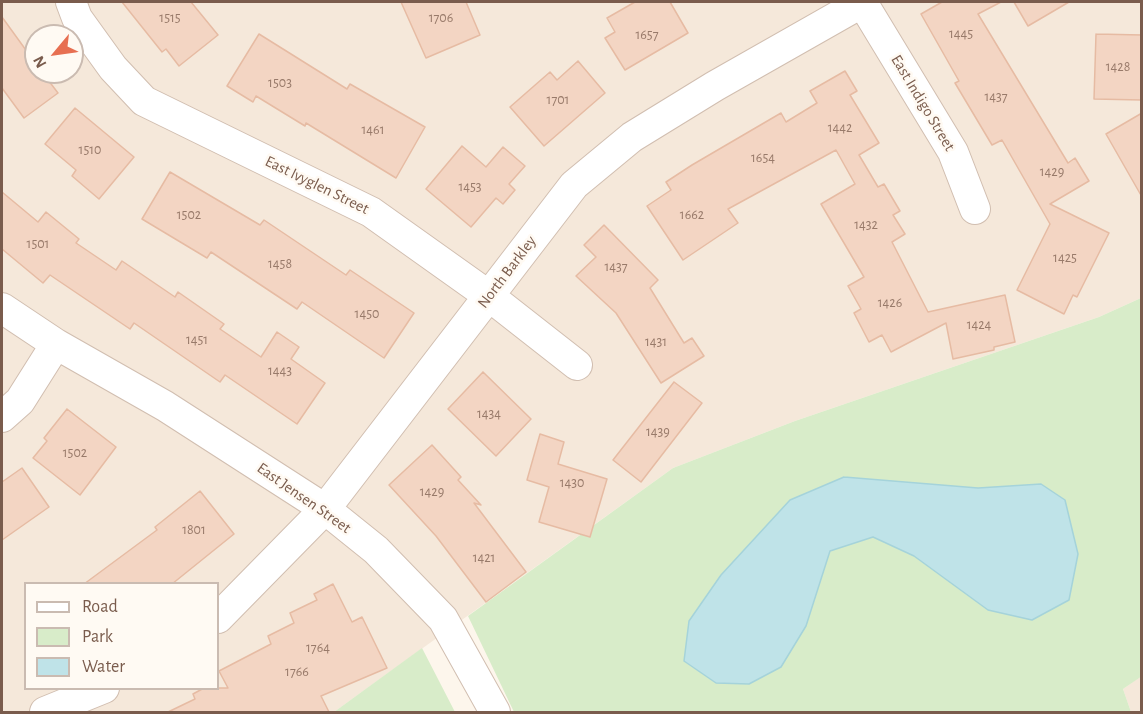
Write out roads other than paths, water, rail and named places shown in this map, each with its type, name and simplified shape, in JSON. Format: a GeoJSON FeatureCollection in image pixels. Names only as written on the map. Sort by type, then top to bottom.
{"type":"FeatureCollection","features":[{"type":"Feature","properties":{"kind":"street","name":"East Ivyglen Street"},"geometry":{"type":"LineString","coordinates":[[71,2],[77,18],[113,68],[144,100],[371,212],[489,296],[577,365]]}},
{"type":"Feature","properties":{"kind":"street","name":"North Barkley"},"geometry":{"type":"LineString","coordinates":[[219,617],[325,508],[574,185],[632,137],[715,86],[863,2]]}},
{"type":"Feature","properties":{"kind":"street","name":"East Indigo Street"},"geometry":{"type":"LineString","coordinates":[[863,2],[953,152],[975,209]]}},
{"type":"Feature","properties":{"kind":"street","name":"East Jensen Street"},"geometry":{"type":"LineString","coordinates":[[2,308],[56,344],[165,406],[325,508],[376,549],[443,619],[495,712]]}},
{"type":"Feature","properties":{"kind":"street"},"geometry":{"type":"LineString","coordinates":[[2,417],[20,401],[56,344]]}},
{"type":"Feature","properties":{"kind":"street"},"geometry":{"type":"LineString","coordinates":[[45,712],[99,690]]}},
{"type":"Feature","properties":{"kind":"water"},"geometry":{"type":"Polygon","coordinates":[[[844,477],[978,488],[1041,484],[1065,500],[1078,554],[1069,600],[1032,620],[988,610],[914,556],[873,537],[830,551],[806,626],[781,667],[749,684],[716,683],[684,661],[689,621],[721,575],[790,500],[844,477]]]}}]}
